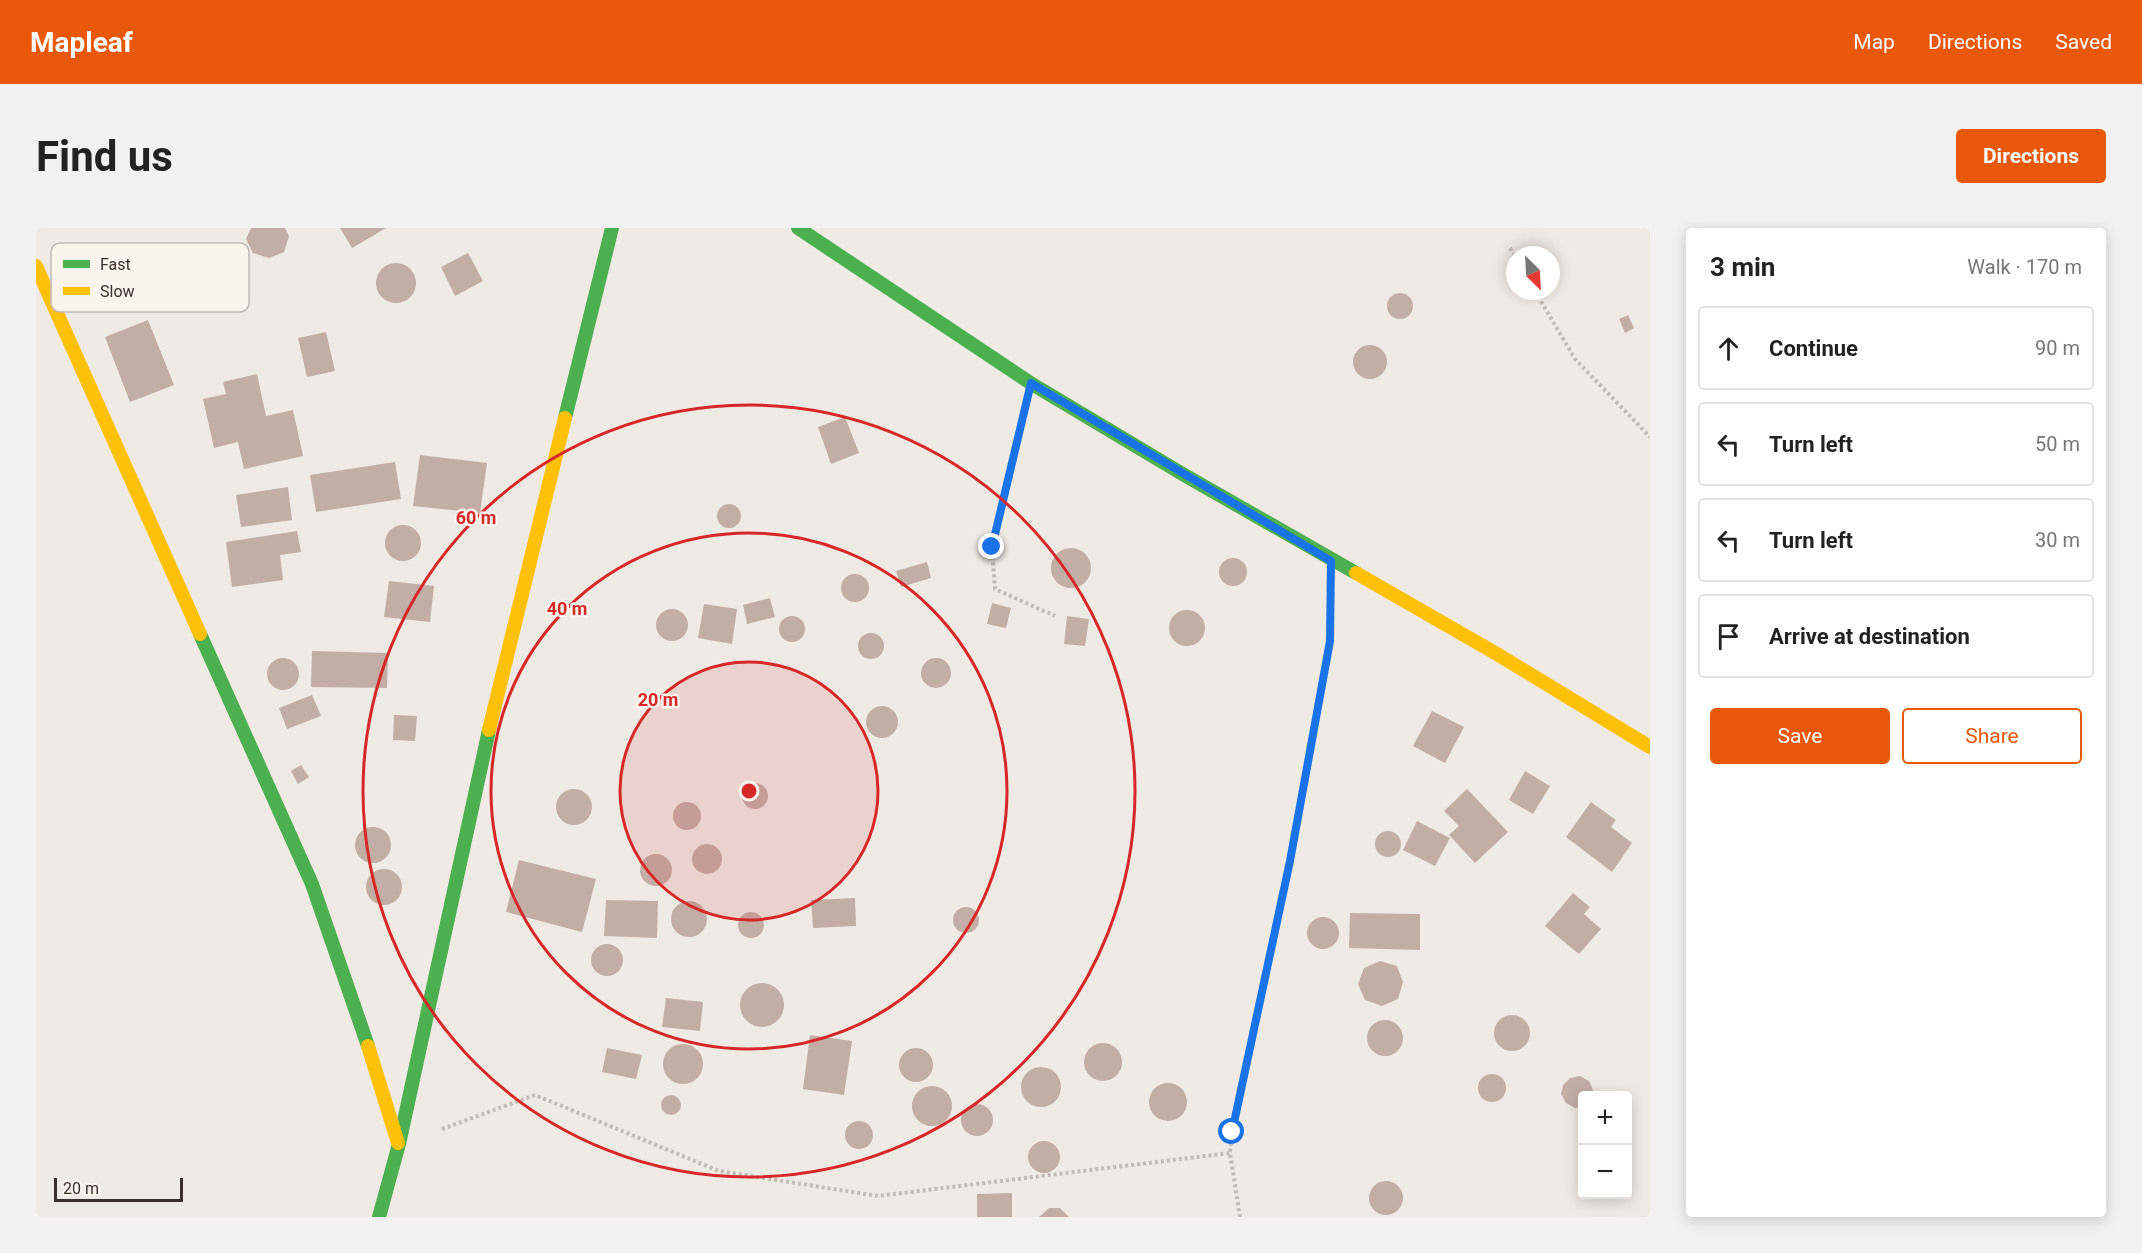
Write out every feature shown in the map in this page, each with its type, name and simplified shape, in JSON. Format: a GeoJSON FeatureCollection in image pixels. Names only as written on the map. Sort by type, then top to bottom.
{"type":"FeatureCollection","features":[{"type":"Feature","properties":{"kind":"street"},"geometry":{"type":"LineString","coordinates":[[379,1217],[399,1144],[489,729],[612,228]]}},
{"type":"Feature","properties":{"kind":"street"},"geometry":{"type":"LineString","coordinates":[[798,228],[1031,383],[1331,561],[1569,696],[1650,747]]}},
{"type":"Feature","properties":{"kind":"street"},"geometry":{"type":"LineString","coordinates":[[36,266],[51,300]]}},
{"type":"Feature","properties":{"kind":"street"},"geometry":{"type":"LineString","coordinates":[[57,312],[312,884],[364,1032],[399,1144]]}},
{"type":"Feature","properties":{"kind":"path"},"geometry":{"type":"LineString","coordinates":[[1540,300],[1575,359],[1650,437]]}},
{"type":"Feature","properties":{"kind":"path"},"geometry":{"type":"LineString","coordinates":[[1031,383],[992,547],[995,590],[1055,616]]}},
{"type":"Feature","properties":{"kind":"path"},"geometry":{"type":"LineString","coordinates":[[1240,1217],[1230,1153],[1239,1097],[1290,861],[1330,641],[1331,561]]}},
{"type":"Feature","properties":{"kind":"path"},"geometry":{"type":"LineString","coordinates":[[399,1144],[535,1095],[719,1171],[878,1196],[1230,1153]]}},
{"type":"Feature","properties":{"kind":"building"},"geometry":{"type":"Polygon","coordinates":[[[251,228],[285,228],[289,236],[284,252],[269,258],[253,253],[246,239],[251,228]]]}},
{"type":"Feature","properties":{"kind":"building"},"geometry":{"type":"Polygon","coordinates":[[[340,228],[386,228],[352,248],[340,228]]]}},
{"type":"Feature","properties":{"kind":"building"},"geometry":{"type":"Polygon","coordinates":[[[468,253],[483,281],[455,296],[441,267],[468,253]]]}},
{"type":"Feature","properties":{"kind":"building"},"geometry":{"type":"Polygon","coordinates":[[[396,263],[404,264],[410,269],[415,275],[415,291],[410,297],[404,302],[396,303],[388,302],[382,297],[377,291],[376,283],[377,275],[382,269],[388,264],[396,263]]]}},
{"type":"Feature","properties":{"kind":"building"},"geometry":{"type":"Polygon","coordinates":[[[1400,293],[1409,297],[1413,306],[1409,315],[1400,319],[1391,315],[1387,306],[1391,297],[1400,293]]]}},
{"type":"Feature","properties":{"kind":"building"},"geometry":{"type":"Polygon","coordinates":[[[1628,315],[1634,328],[1625,333],[1619,319],[1628,315]]]}},
{"type":"Feature","properties":{"kind":"building"},"geometry":{"type":"Polygon","coordinates":[[[148,320],[174,385],[130,402],[105,337],[148,320]]]}},
{"type":"Feature","properties":{"kind":"building"},"geometry":{"type":"Polygon","coordinates":[[[326,332],[335,371],[307,377],[298,338],[326,332]]]}},
{"type":"Feature","properties":{"kind":"building"},"geometry":{"type":"Polygon","coordinates":[[[1370,345],[1382,350],[1387,362],[1382,374],[1370,379],[1358,374],[1353,362],[1358,350],[1370,345]]]}},
{"type":"Feature","properties":{"kind":"building"},"geometry":{"type":"Polygon","coordinates":[[[257,374],[266,416],[293,410],[303,456],[244,469],[238,442],[214,448],[203,399],[226,394],[223,382],[257,374]]]}},
{"type":"Feature","properties":{"kind":"building"},"geometry":{"type":"Polygon","coordinates":[[[845,417],[859,453],[831,464],[818,427],[845,417]]]}},
{"type":"Feature","properties":{"kind":"building"},"geometry":{"type":"Polygon","coordinates":[[[420,455],[487,463],[480,513],[413,506],[420,455]]]}},
{"type":"Feature","properties":{"kind":"building"},"geometry":{"type":"Polygon","coordinates":[[[395,462],[401,499],[316,512],[310,475],[395,462]]]}},
{"type":"Feature","properties":{"kind":"building"},"geometry":{"type":"Polygon","coordinates":[[[288,487],[292,520],[241,527],[236,495],[288,487]]]}},
{"type":"Feature","properties":{"kind":"building"},"geometry":{"type":"Polygon","coordinates":[[[729,504],[738,507],[741,516],[738,525],[729,528],[720,525],[717,516],[720,507],[729,504]]]}},
{"type":"Feature","properties":{"kind":"building"},"geometry":{"type":"Polygon","coordinates":[[[403,525],[416,530],[421,543],[416,556],[403,561],[390,556],[385,543],[390,530],[403,525]]]}},
{"type":"Feature","properties":{"kind":"building"},"geometry":{"type":"Polygon","coordinates":[[[297,531],[301,552],[280,555],[283,580],[232,587],[226,542],[297,531]]]}},
{"type":"Feature","properties":{"kind":"building"},"geometry":{"type":"Polygon","coordinates":[[[1071,548],[1085,554],[1091,568],[1085,582],[1071,588],[1057,582],[1051,568],[1057,554],[1071,548]]]}},
{"type":"Feature","properties":{"kind":"building"},"geometry":{"type":"Polygon","coordinates":[[[1233,558],[1243,562],[1247,572],[1243,582],[1233,586],[1223,582],[1219,572],[1223,562],[1233,558]]]}},
{"type":"Feature","properties":{"kind":"building"},"geometry":{"type":"Polygon","coordinates":[[[927,562],[931,578],[901,587],[896,571],[927,562]]]}},
{"type":"Feature","properties":{"kind":"building"},"geometry":{"type":"Polygon","coordinates":[[[855,574],[865,578],[869,588],[865,598],[855,602],[845,598],[841,588],[845,578],[855,574]]]}},
{"type":"Feature","properties":{"kind":"building"},"geometry":{"type":"Polygon","coordinates":[[[389,581],[434,586],[430,622],[384,617],[389,581]]]}},
{"type":"Feature","properties":{"kind":"building"},"geometry":{"type":"Polygon","coordinates":[[[770,598],[775,617],[747,624],[743,605],[770,598]]]}},
{"type":"Feature","properties":{"kind":"building"},"geometry":{"type":"Polygon","coordinates":[[[992,603],[1011,608],[1006,628],[987,624],[992,603]]]}},
{"type":"Feature","properties":{"kind":"building"},"geometry":{"type":"Polygon","coordinates":[[[704,604],[737,609],[732,644],[698,638],[704,604]]]}},
{"type":"Feature","properties":{"kind":"building"},"geometry":{"type":"Polygon","coordinates":[[[672,609],[684,613],[688,625],[684,637],[672,641],[660,637],[656,625],[660,613],[672,609]]]}},
{"type":"Feature","properties":{"kind":"building"},"geometry":{"type":"Polygon","coordinates":[[[1187,610],[1200,615],[1205,628],[1200,641],[1187,646],[1174,641],[1169,628],[1174,615],[1187,610]]]}},
{"type":"Feature","properties":{"kind":"building"},"geometry":{"type":"Polygon","coordinates":[[[792,616],[801,620],[805,629],[801,638],[792,642],[783,638],[779,629],[783,620],[792,616]]]}},
{"type":"Feature","properties":{"kind":"building"},"geometry":{"type":"Polygon","coordinates":[[[1067,616],[1089,619],[1085,646],[1064,644],[1067,616]]]}},
{"type":"Feature","properties":{"kind":"building"},"geometry":{"type":"Polygon","coordinates":[[[871,633],[880,637],[884,646],[880,655],[871,659],[862,655],[858,646],[862,637],[871,633]]]}},
{"type":"Feature","properties":{"kind":"building"},"geometry":{"type":"Polygon","coordinates":[[[312,651],[388,653],[387,688],[311,687],[312,651]]]}},
{"type":"Feature","properties":{"kind":"building"},"geometry":{"type":"Polygon","coordinates":[[[283,658],[294,663],[299,674],[294,685],[283,690],[272,685],[267,674],[272,663],[283,658]]]}},
{"type":"Feature","properties":{"kind":"building"},"geometry":{"type":"Polygon","coordinates":[[[936,658],[946,663],[951,673],[946,683],[936,688],[926,683],[921,673],[926,663],[936,658]]]}},
{"type":"Feature","properties":{"kind":"building"},"geometry":{"type":"Polygon","coordinates":[[[312,695],[321,716],[287,729],[279,708],[312,695]]]}},
{"type":"Feature","properties":{"kind":"building"},"geometry":{"type":"Polygon","coordinates":[[[882,706],[894,710],[898,722],[894,734],[882,738],[870,734],[866,722],[870,710],[882,706]]]}},
{"type":"Feature","properties":{"kind":"building"},"geometry":{"type":"Polygon","coordinates":[[[1432,711],[1464,727],[1445,763],[1413,746],[1432,711]]]}},
{"type":"Feature","properties":{"kind":"building"},"geometry":{"type":"Polygon","coordinates":[[[394,715],[417,716],[415,741],[393,740],[394,715]]]}},
{"type":"Feature","properties":{"kind":"building"},"geometry":{"type":"Polygon","coordinates":[[[301,765],[309,777],[298,784],[291,771],[301,765]]]}},
{"type":"Feature","properties":{"kind":"building"},"geometry":{"type":"Polygon","coordinates":[[[1525,771],[1550,786],[1533,814],[1509,800],[1525,771]]]}},
{"type":"Feature","properties":{"kind":"building"},"geometry":{"type":"Polygon","coordinates":[[[755,783],[764,787],[768,796],[764,805],[755,809],[746,805],[742,796],[746,787],[755,783]]]}},
{"type":"Feature","properties":{"kind":"building"},"geometry":{"type":"Polygon","coordinates":[[[574,789],[587,794],[592,807],[587,820],[574,825],[561,820],[556,807],[561,794],[574,789]]]}},
{"type":"Feature","properties":{"kind":"building"},"geometry":{"type":"Polygon","coordinates":[[[1467,789],[1508,832],[1475,863],[1449,835],[1459,826],[1444,811],[1467,789]]]}},
{"type":"Feature","properties":{"kind":"building"},"geometry":{"type":"Polygon","coordinates":[[[687,802],[697,806],[701,816],[697,826],[687,830],[677,826],[673,816],[677,806],[687,802]]]}},
{"type":"Feature","properties":{"kind":"building"},"geometry":{"type":"Polygon","coordinates":[[[1591,802],[1616,820],[1611,827],[1632,843],[1612,872],[1566,837],[1591,802]]]}},
{"type":"Feature","properties":{"kind":"building"},"geometry":{"type":"Polygon","coordinates":[[[1417,821],[1450,838],[1435,866],[1403,850],[1417,821]]]}},
{"type":"Feature","properties":{"kind":"building"},"geometry":{"type":"Polygon","coordinates":[[[373,827],[386,832],[391,845],[386,858],[373,863],[360,858],[355,845],[360,832],[373,827]]]}},
{"type":"Feature","properties":{"kind":"building"},"geometry":{"type":"Polygon","coordinates":[[[1388,831],[1397,835],[1401,844],[1397,853],[1388,857],[1379,853],[1375,844],[1379,835],[1388,831]]]}},
{"type":"Feature","properties":{"kind":"building"},"geometry":{"type":"Polygon","coordinates":[[[707,844],[718,848],[722,859],[718,870],[707,874],[696,870],[692,859],[696,848],[707,844]]]}},
{"type":"Feature","properties":{"kind":"building"},"geometry":{"type":"Polygon","coordinates":[[[656,854],[667,859],[672,870],[667,881],[656,886],[645,881],[640,870],[645,859],[656,854]]]}},
{"type":"Feature","properties":{"kind":"building"},"geometry":{"type":"Polygon","coordinates":[[[519,860],[596,879],[582,932],[506,912],[519,860]]]}},
{"type":"Feature","properties":{"kind":"building"},"geometry":{"type":"Polygon","coordinates":[[[384,869],[397,874],[402,887],[397,900],[384,905],[371,900],[366,887],[371,874],[384,869]]]}},
{"type":"Feature","properties":{"kind":"building"},"geometry":{"type":"Polygon","coordinates":[[[1573,893],[1590,907],[1584,914],[1601,929],[1579,954],[1545,926],[1573,893]]]}},
{"type":"Feature","properties":{"kind":"building"},"geometry":{"type":"Polygon","coordinates":[[[855,898],[856,926],[813,928],[811,900],[855,898]]]}},
{"type":"Feature","properties":{"kind":"building"},"geometry":{"type":"Polygon","coordinates":[[[606,900],[658,901],[657,938],[604,936],[606,900]]]}},
{"type":"Feature","properties":{"kind":"building"},"geometry":{"type":"Polygon","coordinates":[[[689,901],[702,906],[707,919],[702,932],[689,937],[676,932],[671,919],[676,906],[689,901]]]}},
{"type":"Feature","properties":{"kind":"building"},"geometry":{"type":"Polygon","coordinates":[[[966,907],[975,911],[979,920],[975,929],[966,933],[957,929],[953,920],[957,911],[966,907]]]}},
{"type":"Feature","properties":{"kind":"building"},"geometry":{"type":"Polygon","coordinates":[[[751,912],[760,916],[764,925],[760,934],[751,938],[742,934],[738,925],[742,916],[751,912]]]}},
{"type":"Feature","properties":{"kind":"building"},"geometry":{"type":"Polygon","coordinates":[[[1350,913],[1420,914],[1420,950],[1349,948],[1350,913]]]}},
{"type":"Feature","properties":{"kind":"building"},"geometry":{"type":"Polygon","coordinates":[[[1323,917],[1334,922],[1339,933],[1334,944],[1323,949],[1312,944],[1307,933],[1312,922],[1323,917]]]}},
{"type":"Feature","properties":{"kind":"building"},"geometry":{"type":"Polygon","coordinates":[[[607,944],[618,949],[623,960],[618,971],[607,976],[596,971],[591,960],[596,949],[607,944]]]}},
{"type":"Feature","properties":{"kind":"building"},"geometry":{"type":"Polygon","coordinates":[[[1380,961],[1397,966],[1403,982],[1398,999],[1382,1006],[1365,1000],[1358,984],[1364,968],[1380,961]]]}},
{"type":"Feature","properties":{"kind":"building"},"geometry":{"type":"Polygon","coordinates":[[[762,983],[778,989],[784,1005],[778,1021],[762,1027],[746,1021],[740,1005],[746,989],[762,983]]]}},
{"type":"Feature","properties":{"kind":"building"},"geometry":{"type":"Polygon","coordinates":[[[666,998],[703,1002],[700,1031],[662,1027],[666,998]]]}},
{"type":"Feature","properties":{"kind":"building"},"geometry":{"type":"Polygon","coordinates":[[[1512,1015],[1525,1020],[1530,1033],[1525,1046],[1512,1051],[1499,1046],[1494,1033],[1499,1020],[1512,1015]]]}},
{"type":"Feature","properties":{"kind":"building"},"geometry":{"type":"Polygon","coordinates":[[[1385,1020],[1398,1025],[1403,1038],[1398,1051],[1385,1056],[1372,1051],[1367,1038],[1372,1025],[1385,1020]]]}},
{"type":"Feature","properties":{"kind":"building"},"geometry":{"type":"Polygon","coordinates":[[[810,1035],[852,1041],[844,1095],[803,1089],[810,1035]]]}},
{"type":"Feature","properties":{"kind":"building"},"geometry":{"type":"Polygon","coordinates":[[[1103,1043],[1116,1049],[1122,1062],[1116,1075],[1103,1081],[1090,1075],[1084,1062],[1090,1049],[1103,1043]]]}},
{"type":"Feature","properties":{"kind":"building"},"geometry":{"type":"Polygon","coordinates":[[[683,1044],[691,1045],[697,1050],[702,1056],[702,1072],[697,1078],[691,1083],[683,1084],[675,1083],[669,1078],[664,1072],[663,1064],[664,1056],[669,1050],[675,1045],[683,1044]]]}},
{"type":"Feature","properties":{"kind":"building"},"geometry":{"type":"Polygon","coordinates":[[[607,1048],[642,1055],[636,1079],[602,1072],[607,1048]]]}},
{"type":"Feature","properties":{"kind":"building"},"geometry":{"type":"Polygon","coordinates":[[[916,1048],[928,1053],[933,1065],[928,1077],[916,1082],[904,1077],[899,1065],[904,1053],[916,1048]]]}},
{"type":"Feature","properties":{"kind":"building"},"geometry":{"type":"Polygon","coordinates":[[[1041,1067],[1049,1068],[1055,1073],[1060,1079],[1060,1095],[1055,1101],[1049,1106],[1041,1107],[1033,1106],[1027,1101],[1022,1095],[1021,1087],[1022,1079],[1027,1073],[1033,1068],[1041,1067]]]}},
{"type":"Feature","properties":{"kind":"building"},"geometry":{"type":"Polygon","coordinates":[[[1492,1074],[1502,1078],[1506,1088],[1502,1098],[1492,1102],[1482,1098],[1478,1088],[1482,1078],[1492,1074]]]}},
{"type":"Feature","properties":{"kind":"building"},"geometry":{"type":"Polygon","coordinates":[[[1580,1076],[1589,1081],[1593,1090],[1578,1091],[1578,1108],[1566,1103],[1561,1094],[1563,1085],[1570,1078],[1580,1076]]]}},
{"type":"Feature","properties":{"kind":"building"},"geometry":{"type":"Polygon","coordinates":[[[1168,1083],[1182,1088],[1187,1102],[1182,1116],[1168,1121],[1154,1116],[1149,1102],[1154,1088],[1168,1083]]]}},
{"type":"Feature","properties":{"kind":"building"},"geometry":{"type":"Polygon","coordinates":[[[932,1086],[946,1092],[952,1106],[946,1120],[932,1126],[918,1120],[912,1106],[918,1092],[932,1086]]]}},
{"type":"Feature","properties":{"kind":"building"},"geometry":{"type":"Polygon","coordinates":[[[671,1095],[678,1098],[681,1105],[678,1112],[671,1115],[664,1112],[661,1105],[664,1098],[671,1095]]]}},
{"type":"Feature","properties":{"kind":"building"},"geometry":{"type":"Polygon","coordinates":[[[977,1104],[988,1109],[993,1120],[988,1131],[977,1136],[966,1131],[961,1120],[966,1109],[977,1104]]]}},
{"type":"Feature","properties":{"kind":"building"},"geometry":{"type":"Polygon","coordinates":[[[859,1121],[869,1125],[873,1135],[869,1145],[859,1149],[849,1145],[845,1135],[849,1125],[859,1121]]]}},
{"type":"Feature","properties":{"kind":"building"},"geometry":{"type":"Polygon","coordinates":[[[1044,1141],[1055,1146],[1060,1157],[1055,1168],[1044,1173],[1033,1168],[1028,1157],[1033,1146],[1044,1141]]]}},
{"type":"Feature","properties":{"kind":"building"},"geometry":{"type":"Polygon","coordinates":[[[1386,1181],[1398,1186],[1403,1198],[1398,1210],[1386,1215],[1374,1210],[1369,1198],[1374,1186],[1386,1181]]]}},
{"type":"Feature","properties":{"kind":"building"},"geometry":{"type":"Polygon","coordinates":[[[1012,1193],[1012,1217],[977,1217],[977,1194],[1012,1193]]]}},
{"type":"Feature","properties":{"kind":"building"},"geometry":{"type":"Polygon","coordinates":[[[1049,1208],[1060,1208],[1069,1217],[1039,1217],[1049,1208]]]}},
{"type":"Feature","properties":{"kind":"traffic: fast"},"geometry":{"type":"LineString","coordinates":[[565,418],[612,228]]}},
{"type":"Feature","properties":{"kind":"traffic: fast"},"geometry":{"type":"LineString","coordinates":[[798,228],[1032,384],[1186,476],[1356,573]]}},
{"type":"Feature","properties":{"kind":"traffic: fast"},"geometry":{"type":"LineString","coordinates":[[200,634],[312,884],[368,1046]]}},
{"type":"Feature","properties":{"kind":"traffic: fast"},"geometry":{"type":"LineString","coordinates":[[379,1217],[399,1144],[489,730]]}},
{"type":"Feature","properties":{"kind":"traffic: slow"},"geometry":{"type":"LineString","coordinates":[[36,266],[51,300]]}},
{"type":"Feature","properties":{"kind":"traffic: slow"},"geometry":{"type":"LineString","coordinates":[[56,312],[200,634]]}},
{"type":"Feature","properties":{"kind":"traffic: slow"},"geometry":{"type":"LineString","coordinates":[[489,730],[565,418]]}},
{"type":"Feature","properties":{"kind":"traffic: slow"},"geometry":{"type":"LineString","coordinates":[[1356,573],[1497,654],[1650,747]]}},
{"type":"Feature","properties":{"kind":"traffic: slow"},"geometry":{"type":"LineString","coordinates":[[368,1046],[398,1143]]}},
{"type":"Feature","properties":{"kind":"route"},"geometry":{"type":"LineString","coordinates":[[992,547],[1031,383],[1331,561],[1330,641],[1290,861],[1232,1132]]}}]}
